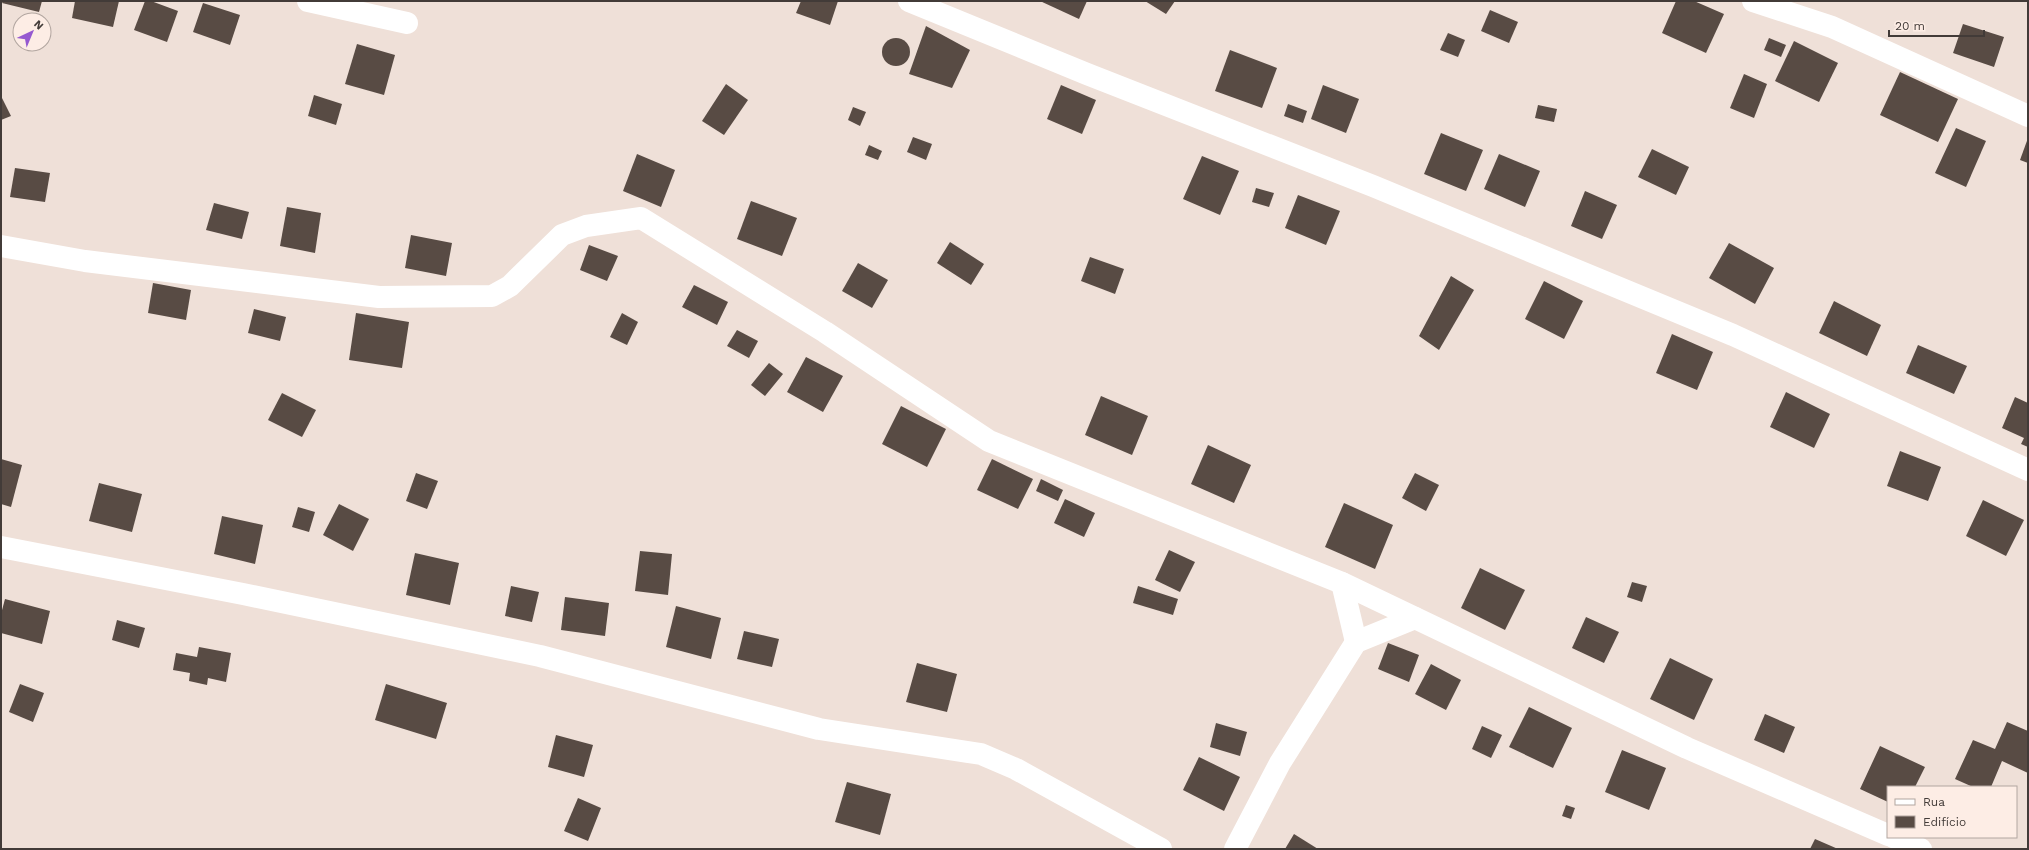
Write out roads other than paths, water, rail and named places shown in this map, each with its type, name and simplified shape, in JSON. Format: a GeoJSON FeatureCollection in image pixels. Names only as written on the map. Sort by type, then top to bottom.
{"type":"FeatureCollection","features":[{"type":"Feature","properties":{"kind":"street"},"geometry":{"type":"LineString","coordinates":[[308,1],[407,23]]}},
{"type":"Feature","properties":{"kind":"street"},"geometry":{"type":"LineString","coordinates":[[909,1],[1087,74],[1374,186],[1725,332],[2028,470]]}},
{"type":"Feature","properties":{"kind":"street"},"geometry":{"type":"LineString","coordinates":[[1753,1],[1832,27],[2028,116]]}},
{"type":"Feature","properties":{"kind":"street"},"geometry":{"type":"LineString","coordinates":[[1,246],[85,261],[379,297],[492,296],[510,286],[562,235],[586,226],[641,218],[825,332],[989,441],[1342,583],[1687,748],[1887,835]]}},
{"type":"Feature","properties":{"kind":"street"},"geometry":{"type":"LineString","coordinates":[[1,547],[243,594],[540,656],[819,728],[981,754],[1016,769],[1161,849]]}},
{"type":"Feature","properties":{"kind":"street"},"geometry":{"type":"LineString","coordinates":[[1342,583],[1356,642]]}},
{"type":"Feature","properties":{"kind":"street"},"geometry":{"type":"LineString","coordinates":[[1235,849],[1280,763],[1356,642],[1415,618]]}},
{"type":"Feature","properties":{"kind":"street"},"geometry":{"type":"LineString","coordinates":[[1895,838],[1921,849]]}}]}
